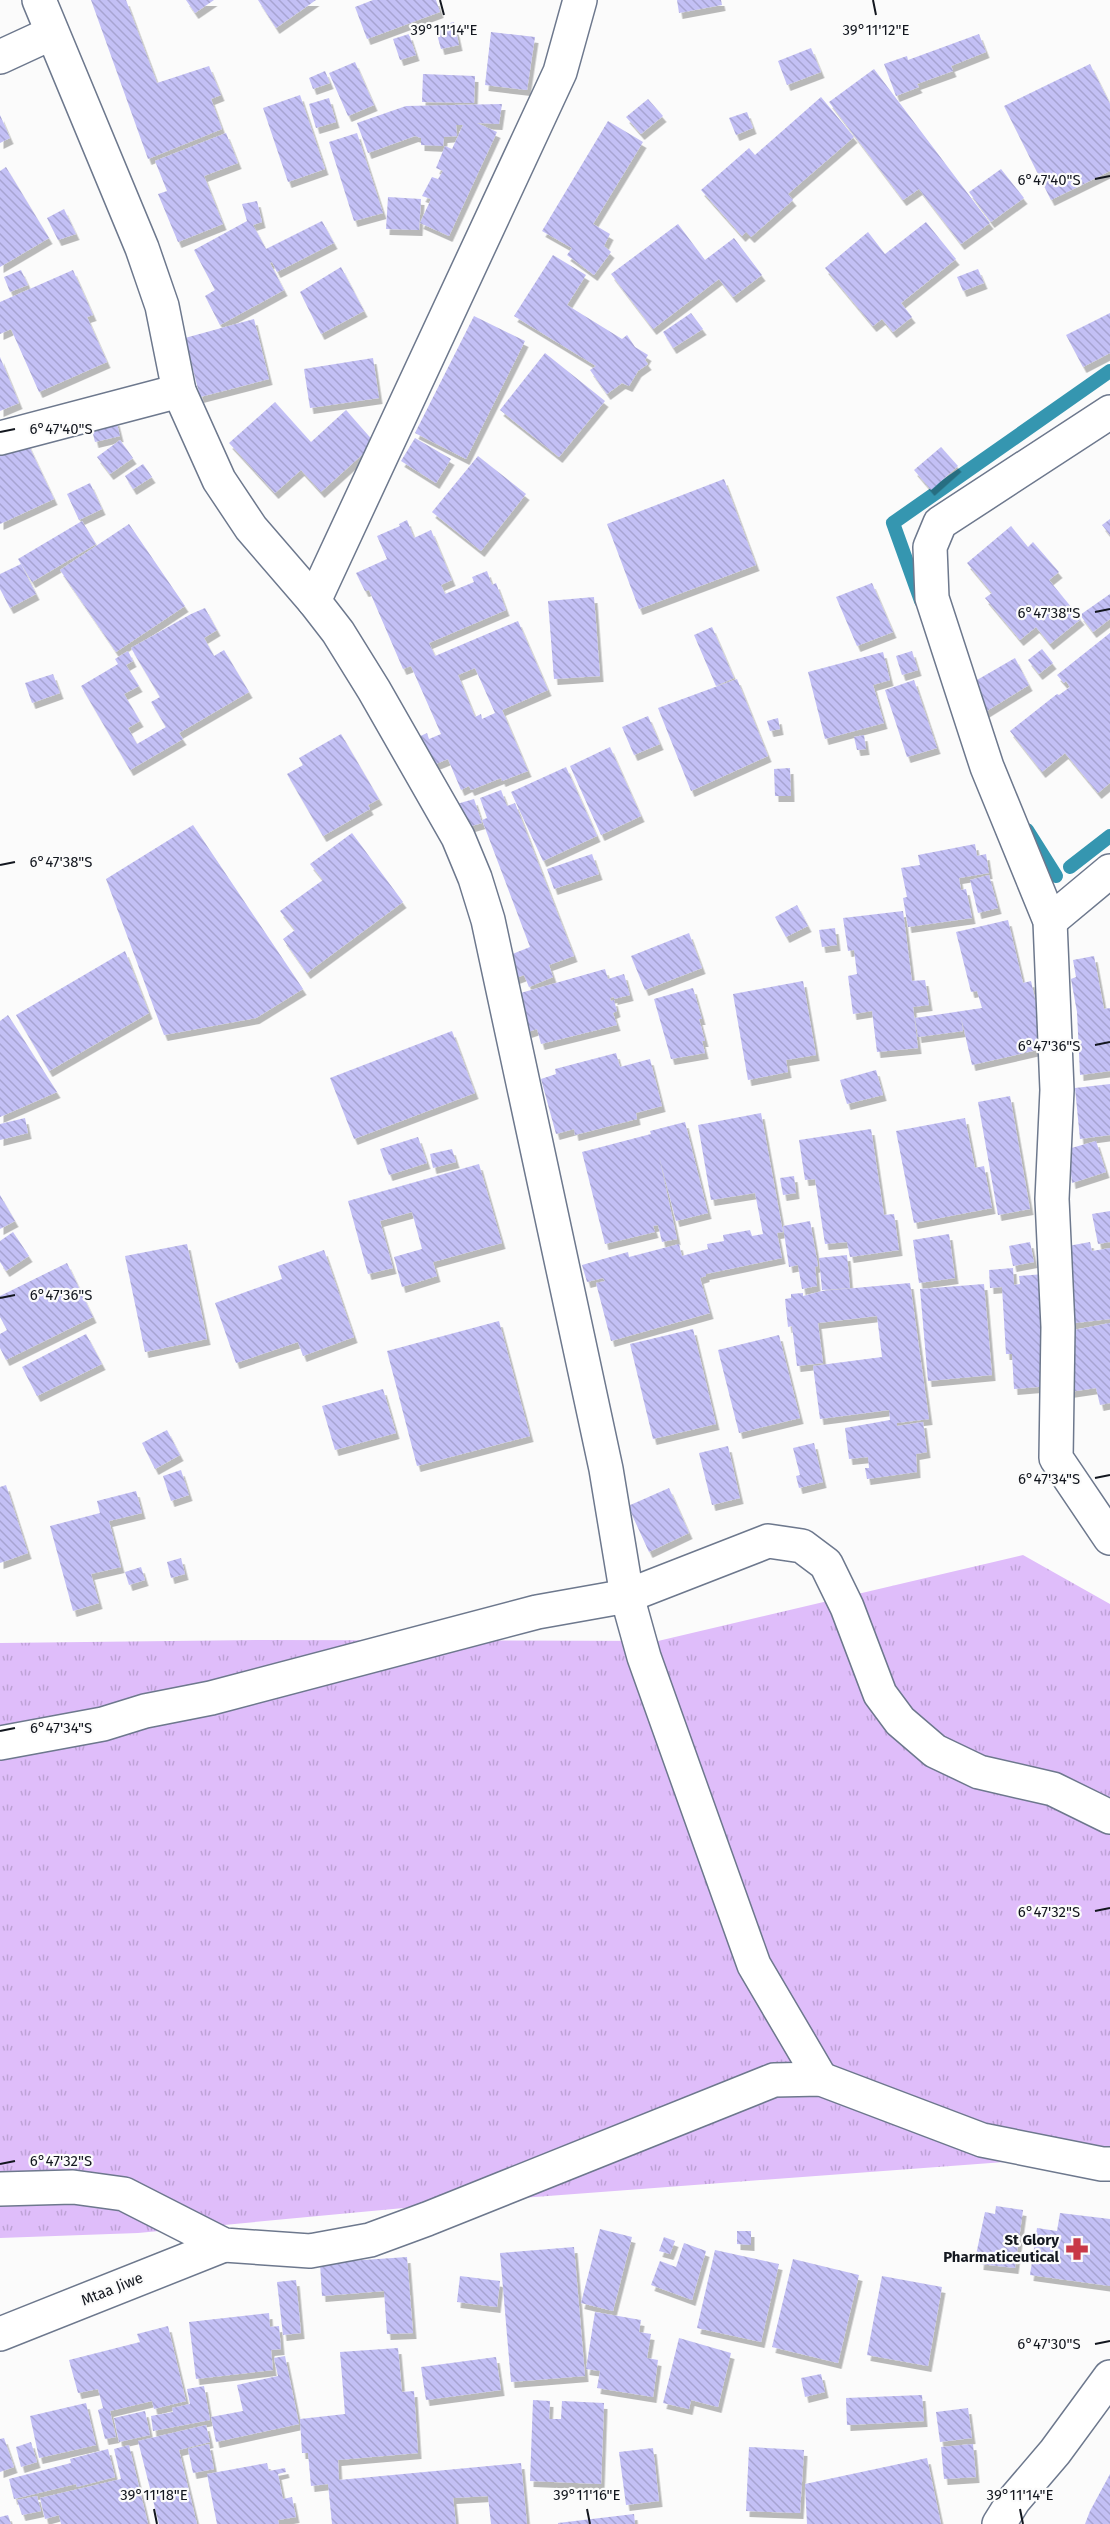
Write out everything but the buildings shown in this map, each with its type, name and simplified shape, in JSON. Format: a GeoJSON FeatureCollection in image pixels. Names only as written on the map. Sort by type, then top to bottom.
{"type":"FeatureCollection","features":[{"type":"Feature","properties":{"kind":"street"},"geometry":{"type":"LineString","coordinates":[[39,0],[142,248],[162,306],[179,391],[219,480],[250,528],[338,632],[458,837],[475,878],[488,920],[606,1469],[627,1596],[644,1657],[754,1965],[821,2079]]}},
{"type":"Feature","properties":{"kind":"street"},"geometry":{"type":"LineString","coordinates":[[314,601],[560,72],[580,0]]}},
{"type":"Feature","properties":{"kind":"street"},"geometry":{"type":"LineString","coordinates":[[0,57],[52,33]]}},
{"type":"Feature","properties":{"kind":"street"},"geometry":{"type":"LineString","coordinates":[[0,438],[179,391]]}},
{"type":"Feature","properties":{"kind":"street"},"geometry":{"type":"LineString","coordinates":[[1110,412],[940,524],[930,547],[932,598],[987,766],[1050,921],[1057,1090],[1052,1199],[1058,1327],[1056,1458],[1110,1538]]}},
{"type":"Feature","properties":{"kind":"street"},"geometry":{"type":"LineString","coordinates":[[1050,921],[1110,871]]}},
{"type":"Feature","properties":{"kind":"street"},"geometry":{"type":"LineString","coordinates":[[0,1743],[103,1724],[145,1711],[212,1698],[537,1612],[627,1596],[768,1541],[802,1546],[826,1564],[847,1607],[880,1694],[900,1721],[935,1751],[979,1772],[1053,1789],[1110,1817]]}},
{"type":"Feature","properties":{"kind":"street"},"geometry":{"type":"LineString","coordinates":[[0,2189],[73,2187],[124,2194],[224,2245],[310,2251],[370,2240],[774,2080],[821,2079],[982,2139],[1102,2164],[1110,2163]]}},
{"type":"Feature","properties":{"kind":"street","name":"Mtaa Jiwe"},"geometry":{"type":"LineString","coordinates":[[0,2334],[224,2245]]}},
{"type":"Feature","properties":{"kind":"street"},"geometry":{"type":"LineString","coordinates":[[999,2524],[1014,2500],[1055,2452],[1110,2378]]}},
{"type":"Feature","properties":{"kind":"green space"},"geometry":{"type":"Polygon","coordinates":[[[1023,1555],[1110,1604],[1110,2154],[468,2202],[138,2233],[0,2238],[0,1643],[264,1640],[658,1641],[1023,1555]]]}},
{"type":"Feature","properties":{"kind":"waterway"},"geometry":{"type":"LineString","coordinates":[[921,601],[893,523],[1110,371]]}},
{"type":"Feature","properties":{"kind":"waterway"},"geometry":{"type":"LineString","coordinates":[[1027,830],[1056,876]]}},
{"type":"Feature","properties":{"kind":"waterway"},"geometry":{"type":"LineString","coordinates":[[1070,867],[1110,836]]}},
{"type":"Feature","properties":{"kind":"place","name":"St Glory Pharmaticeutical"},"geometry":{"type":"Point","coordinates":[1077,2249]}}]}
